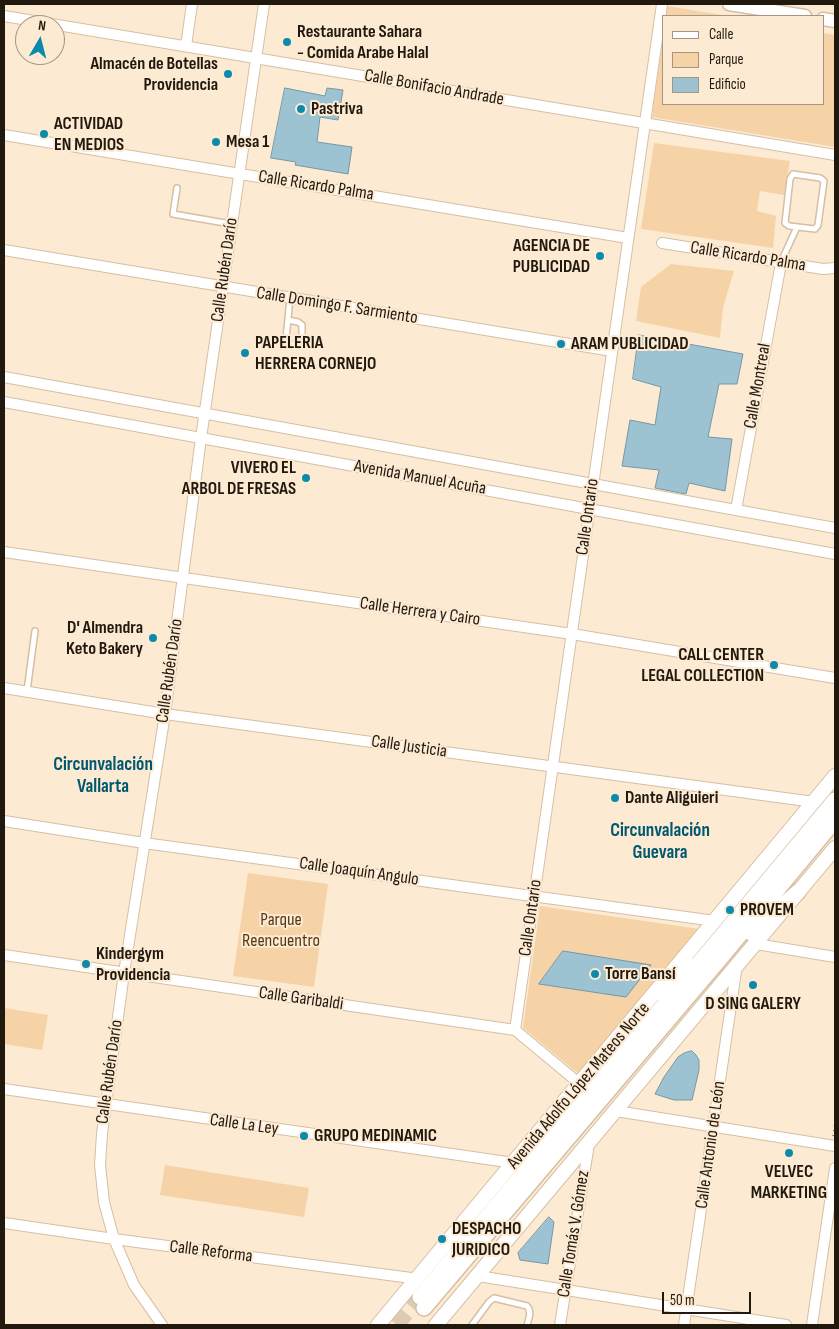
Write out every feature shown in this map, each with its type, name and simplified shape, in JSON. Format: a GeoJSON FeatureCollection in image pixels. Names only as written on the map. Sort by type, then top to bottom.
{"type":"FeatureCollection","features":[{"type":"Feature","properties":{"kind":"main road","name":"Avenida Adolfo López Mateos Norte"},"geometry":{"type":"LineString","coordinates":[[378,1325],[835,776]]}},
{"type":"Feature","properties":{"kind":"main road","name":"Avenida Adolfo López Mateos Norte"},"geometry":{"type":"LineString","coordinates":[[835,800],[642,1031],[422,1303],[719,960],[835,820]]}},
{"type":"Feature","properties":{"kind":"main road"},"geometry":{"type":"LineString","coordinates":[[438,1324],[835,848]]}},
{"type":"Feature","properties":{"kind":"main road"},"geometry":{"type":"LineString","coordinates":[[719,960],[798,892]]}},
{"type":"Feature","properties":{"kind":"main road"},"geometry":{"type":"LineString","coordinates":[[642,1031],[685,957]]}},
{"type":"Feature","properties":{"kind":"street"},"geometry":{"type":"LineString","coordinates":[[186,46],[192,4]]}},
{"type":"Feature","properties":{"kind":"street","name":"Calle Rubén Darío"},"geometry":{"type":"LineString","coordinates":[[162,1325],[134,1285],[114,1239],[104,1202],[100,1165],[102,1134],[124,973],[165,714],[222,287],[264,4]]}},
{"type":"Feature","properties":{"kind":"street","name":"Calle Ontario"},"geometry":{"type":"LineString","coordinates":[[515,1030],[662,4]]}},
{"type":"Feature","properties":{"kind":"street"},"geometry":{"type":"LineString","coordinates":[[729,4],[800,15]]}},
{"type":"Feature","properties":{"kind":"street","name":"Calle Bonifacio Andrade"},"geometry":{"type":"LineString","coordinates":[[4,16],[835,155]]}},
{"type":"Feature","properties":{"kind":"street","name":"Calle Ricardo Palma"},"geometry":{"type":"LineString","coordinates":[[4,135],[628,238]]}},
{"type":"Feature","properties":{"kind":"street","name":"Calle Ricardo Palma"},"geometry":{"type":"LineString","coordinates":[[662,243],[781,263],[823,269],[835,268]]}},
{"type":"Feature","properties":{"kind":"street","name":"Calle Domingo F. Sarmiento"},"geometry":{"type":"LineString","coordinates":[[4,250],[612,351]]}},
{"type":"Feature","properties":{"kind":"street","name":"Calle Montreal"},"geometry":{"type":"LineString","coordinates":[[736,510],[781,263]]}},
{"type":"Feature","properties":{"kind":"street","name":"Avenida Manuel Acuña"},"geometry":{"type":"LineString","coordinates":[[4,377],[835,528]]}},
{"type":"Feature","properties":{"kind":"street","name":"Avenida Manuel Acuña"},"geometry":{"type":"LineString","coordinates":[[4,402],[835,554]]}},
{"type":"Feature","properties":{"kind":"street","name":"Calle Herrera y Cairo"},"geometry":{"type":"LineString","coordinates":[[4,552],[572,634],[835,678]]}},
{"type":"Feature","properties":{"kind":"street","name":"Calle Justicia"},"geometry":{"type":"LineString","coordinates":[[4,688],[165,714],[814,802]]}},
{"type":"Feature","properties":{"kind":"street","name":"Calle Joaquín Angulo"},"geometry":{"type":"LineString","coordinates":[[4,821],[144,843],[715,922]]}},
{"type":"Feature","properties":{"kind":"street"},"geometry":{"type":"LineString","coordinates":[[756,944],[835,957]]}},
{"type":"Feature","properties":{"kind":"street","name":"Calle Garibaldi"},"geometry":{"type":"LineString","coordinates":[[4,955],[515,1030]]}},
{"type":"Feature","properties":{"kind":"street","name":"Calle Antonio de León"},"geometry":{"type":"LineString","coordinates":[[684,1325],[737,965]]}},
{"type":"Feature","properties":{"kind":"street"},"geometry":{"type":"LineString","coordinates":[[515,1030],[580,1084]]}},
{"type":"Feature","properties":{"kind":"street","name":"Calle La Ley"},"geometry":{"type":"LineString","coordinates":[[4,1089],[514,1163]]}},
{"type":"Feature","properties":{"kind":"street"},"geometry":{"type":"LineString","coordinates":[[616,1111],[835,1146]]}},
{"type":"Feature","properties":{"kind":"street","name":"Calle Tomás V. Gómez"},"geometry":{"type":"LineString","coordinates":[[560,1325],[588,1144]]}},
{"type":"Feature","properties":{"kind":"street"},"geometry":{"type":"LineString","coordinates":[[812,1325],[835,1168]]}},
{"type":"Feature","properties":{"kind":"street","name":"Calle Reforma"},"geometry":{"type":"LineString","coordinates":[[4,1223],[419,1278]]}},
{"type":"Feature","properties":{"kind":"street"},"geometry":{"type":"LineString","coordinates":[[478,1276],[786,1325]]}},
{"type":"Feature","properties":{"kind":"lane"},"geometry":{"type":"LineString","coordinates":[[796,174],[822,179],[824,184],[817,227],[812,229],[797,227],[786,225],[784,220],[791,176],[796,174]]}},
{"type":"Feature","properties":{"kind":"lane"},"geometry":{"type":"LineString","coordinates":[[177,188],[173,214],[231,224]]}},
{"type":"Feature","properties":{"kind":"lane"},"geometry":{"type":"LineString","coordinates":[[781,263],[797,227]]}},
{"type":"Feature","properties":{"kind":"lane"},"geometry":{"type":"LineString","coordinates":[[288,320],[302,325],[302,340],[299,345],[291,345],[286,342],[288,320],[290,298]]}},
{"type":"Feature","properties":{"kind":"lane"},"geometry":{"type":"LineString","coordinates":[[27,692],[35,631]]}},
{"type":"Feature","properties":{"kind":"lane"},"geometry":{"type":"LineString","coordinates":[[472,1325],[494,1298],[527,1306],[530,1310],[528,1325]]}},
{"type":"Feature","properties":{"kind":"green space"},"geometry":{"type":"Polygon","coordinates":[[[667,6],[722,15],[666,15],[667,6]]]}},
{"type":"Feature","properties":{"kind":"green space"},"geometry":{"type":"Polygon","coordinates":[[[824,33],[835,35],[835,147],[652,117],[662,45],[662,105],[824,105],[824,33]]]}},
{"type":"Feature","properties":{"kind":"green space"},"geometry":{"type":"Polygon","coordinates":[[[654,143],[790,161],[784,195],[760,191],[757,211],[776,216],[773,248],[641,229],[654,143]]]}},
{"type":"Feature","properties":{"kind":"green space"},"geometry":{"type":"Polygon","coordinates":[[[671,264],[734,271],[723,307],[720,338],[636,321],[641,287],[671,264]]]}},
{"type":"Feature","properties":{"kind":"green space","name":"Parque Reencuentro"},"geometry":{"type":"Polygon","coordinates":[[[248,873],[328,884],[314,987],[233,976],[248,873]]]}},
{"type":"Feature","properties":{"kind":"green space"},"geometry":{"type":"Polygon","coordinates":[[[540,906],[700,929],[580,1075],[523,1028],[540,906]]]}},
{"type":"Feature","properties":{"kind":"green space"},"geometry":{"type":"Polygon","coordinates":[[[4,1008],[48,1015],[42,1050],[4,1044],[4,1008]]]}},
{"type":"Feature","properties":{"kind":"green space"},"geometry":{"type":"Polygon","coordinates":[[[165,1165],[309,1188],[304,1217],[160,1195],[165,1165]]]}},
{"type":"Feature","properties":{"kind":"building"},"geometry":{"type":"Polygon","coordinates":[[[285,88],[325,96],[327,88],[343,90],[338,120],[320,117],[317,142],[352,147],[348,174],[295,165],[296,162],[271,158],[285,88]]]}},
{"type":"Feature","properties":{"kind":"building"},"geometry":{"type":"Polygon","coordinates":[[[639,335],[743,354],[737,384],[719,384],[708,437],[732,439],[725,491],[689,483],[686,494],[655,488],[659,470],[622,466],[630,420],[655,425],[661,387],[633,379],[639,335]]]}},
{"type":"Feature","properties":{"kind":"building","name":"Torre Bansí"},"geometry":{"type":"Polygon","coordinates":[[[563,951],[651,965],[626,997],[539,984],[563,951]]]}},
{"type":"Feature","properties":{"kind":"building"},"geometry":{"type":"Polygon","coordinates":[[[692,1051],[699,1060],[699,1070],[692,1100],[674,1100],[655,1094],[678,1057],[692,1051]]]}},
{"type":"Feature","properties":{"kind":"building"},"geometry":{"type":"Polygon","coordinates":[[[549,1217],[554,1222],[548,1264],[520,1260],[518,1253],[549,1217]]]}},
{"type":"Feature","properties":{"kind":"tunnel"},"geometry":{"type":"LineString","coordinates":[[397,1325],[420,1297]]}},
{"type":"Feature","properties":{"kind":"place","name":"Restaurante Sahara - Comida Arabe Halal"},"geometry":{"type":"Point","coordinates":[287,42]}},
{"type":"Feature","properties":{"kind":"place","name":"Almacén de Botellas Providencia"},"geometry":{"type":"Point","coordinates":[228,74]}},
{"type":"Feature","properties":{"kind":"place","name":"Pastriva"},"geometry":{"type":"Point","coordinates":[301,109]}},
{"type":"Feature","properties":{"kind":"place","name":"ACTIVIDAD EN MEDIOS"},"geometry":{"type":"Point","coordinates":[44,134]}},
{"type":"Feature","properties":{"kind":"place","name":"Mesa 1"},"geometry":{"type":"Point","coordinates":[216,142]}},
{"type":"Feature","properties":{"kind":"place","name":"AGENCIA DE PUBLICIDAD"},"geometry":{"type":"Point","coordinates":[600,256]}},
{"type":"Feature","properties":{"kind":"place","name":"ARAM PUBLICIDAD"},"geometry":{"type":"Point","coordinates":[561,344]}},
{"type":"Feature","properties":{"kind":"place","name":"PAPELERIA HERRERA CORNEJO"},"geometry":{"type":"Point","coordinates":[245,353]}},
{"type":"Feature","properties":{"kind":"place","name":"VIVERO EL ARBOL DE FRESAS"},"geometry":{"type":"Point","coordinates":[306,478]}},
{"type":"Feature","properties":{"kind":"place","name":"D' Almendra Keto Bakery"},"geometry":{"type":"Point","coordinates":[153,638]}},
{"type":"Feature","properties":{"kind":"place","name":"CALL CENTER LEGAL COLLECTION"},"geometry":{"type":"Point","coordinates":[774,665]}},
{"type":"Feature","properties":{"kind":"place","name":"Dante Aliguieri"},"geometry":{"type":"Point","coordinates":[615,798]}},
{"type":"Feature","properties":{"kind":"place","name":"PROVEM"},"geometry":{"type":"Point","coordinates":[730,910]}},
{"type":"Feature","properties":{"kind":"place","name":"Kindergym Providencia"},"geometry":{"type":"Point","coordinates":[86,964]}},
{"type":"Feature","properties":{"kind":"place","name":"Torre Bansí"},"geometry":{"type":"Point","coordinates":[595,974]}},
{"type":"Feature","properties":{"kind":"place","name":"D SING GALERY"},"geometry":{"type":"Point","coordinates":[753,985]}},
{"type":"Feature","properties":{"kind":"place","name":"GRUPO MEDINAMIC"},"geometry":{"type":"Point","coordinates":[304,1136]}},
{"type":"Feature","properties":{"kind":"place","name":"VELVEC MARKETING"},"geometry":{"type":"Point","coordinates":[789,1153]}},
{"type":"Feature","properties":{"kind":"place","name":"DESPACHO JURIDICO"},"geometry":{"type":"Point","coordinates":[442,1239]}},
{"type":"Feature","properties":{"kind":"district","name":"Circunvalación Vallarta"},"geometry":{"type":"Point","coordinates":[103,776]}},
{"type":"Feature","properties":{"kind":"district","name":"Circunvalación Guevara"},"geometry":{"type":"Point","coordinates":[660,842]}}]}
